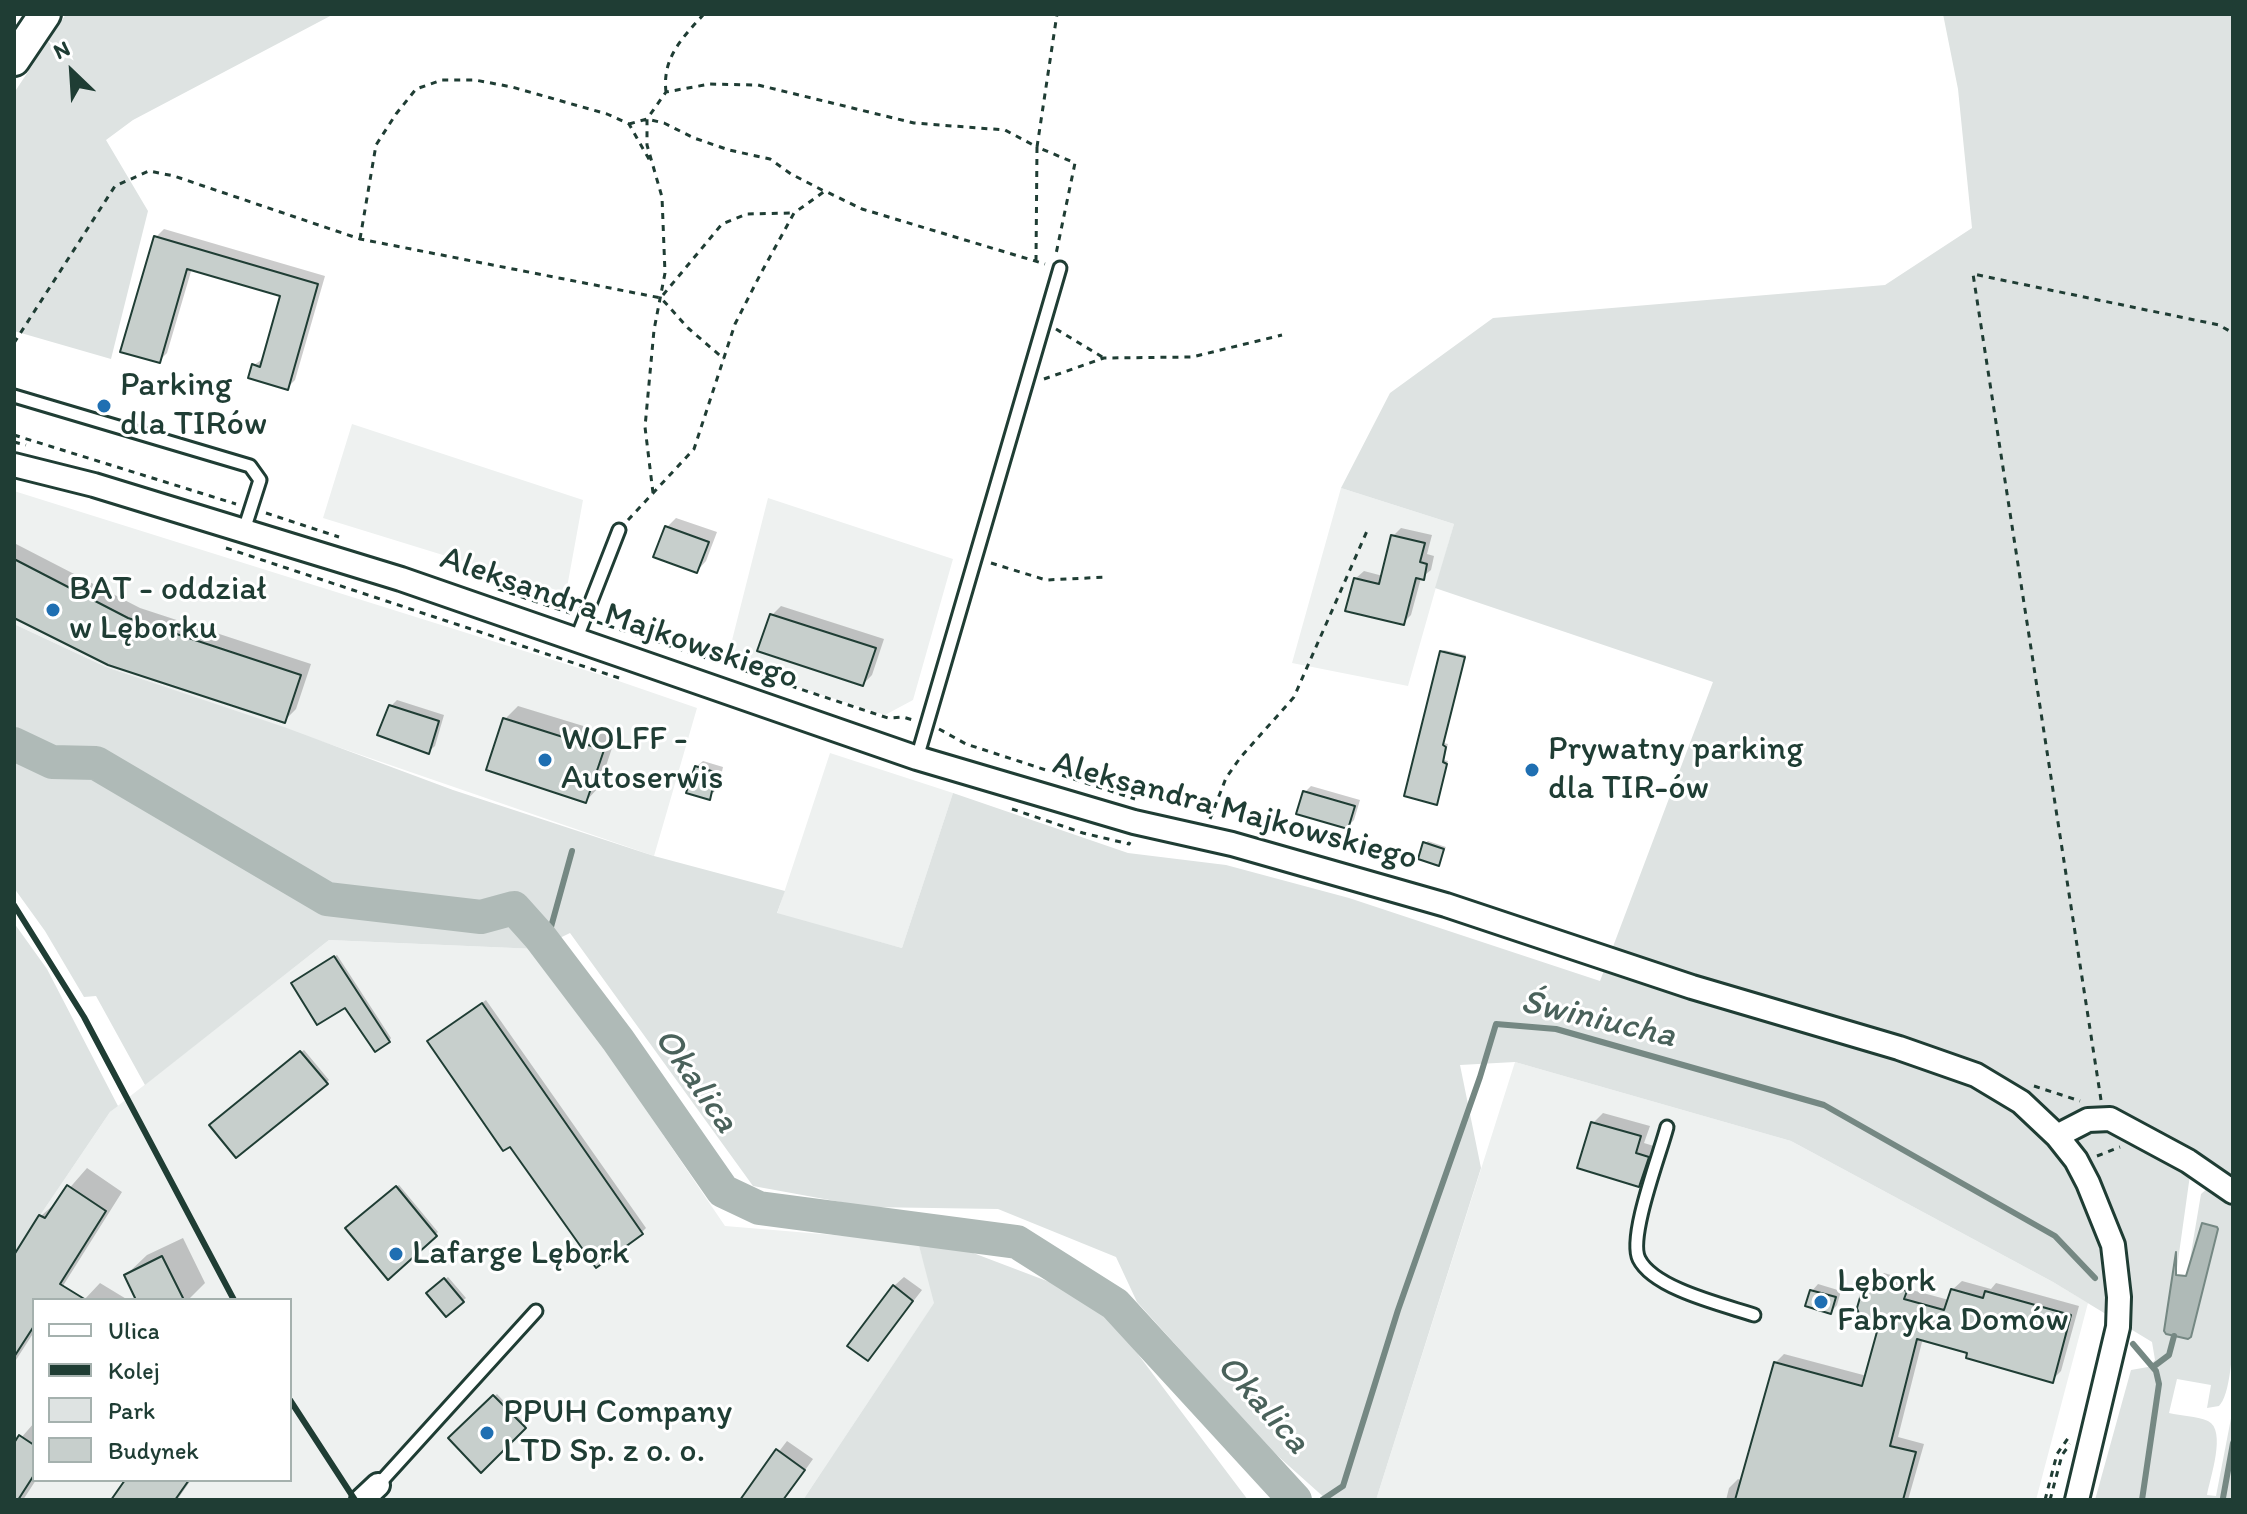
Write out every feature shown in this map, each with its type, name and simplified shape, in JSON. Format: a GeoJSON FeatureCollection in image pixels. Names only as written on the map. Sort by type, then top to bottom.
{"type":"FeatureCollection","features":[{"type":"Feature","properties":{"kind":"main road"},"geometry":{"type":"LineString","coordinates":[[14,60],[45,14]]}},
{"type":"Feature","properties":{"kind":"street","name":"Aleksandra Majkowskiego"},"geometry":{"type":"LineString","coordinates":[[14,465],[247,519],[401,579],[917,758],[1138,823],[1204,837],[1446,905],[1692,987],[1950,1064],[1976,1075],[2012,1096],[2088,1160],[2097,1203],[2113,1245],[2119,1297],[2118,1327],[2086,1428],[2077,1500]]}},
{"type":"Feature","properties":{"kind":"street"},"geometry":{"type":"LineString","coordinates":[[2057,1136],[2088,1120],[2110,1119],[2211,1175],[2233,1192]]}},
{"type":"Feature","properties":{"kind":"lane"},"geometry":{"type":"LineString","coordinates":[[917,758],[1060,268]]}},
{"type":"Feature","properties":{"kind":"lane"},"geometry":{"type":"LineString","coordinates":[[14,396],[250,466],[260,480],[247,519]]}},
{"type":"Feature","properties":{"kind":"lane"},"geometry":{"type":"LineString","coordinates":[[576,640],[619,530]]}},
{"type":"Feature","properties":{"kind":"lane"},"geometry":{"type":"LineString","coordinates":[[1667,1127],[1635,1235],[1638,1258],[1652,1274],[1682,1290],[1754,1315]]}},
{"type":"Feature","properties":{"kind":"lane"},"geometry":{"type":"LineString","coordinates":[[370,1493],[536,1311]]}},
{"type":"Feature","properties":{"kind":"path"},"geometry":{"type":"LineString","coordinates":[[653,493],[645,427],[654,330],[665,273],[662,197],[647,145],[647,119],[666,92],[664,74],[678,44],[706,14]]}},
{"type":"Feature","properties":{"kind":"path"},"geometry":{"type":"LineString","coordinates":[[1036,261],[1037,147],[1057,14]]}},
{"type":"Feature","properties":{"kind":"path"},"geometry":{"type":"LineString","coordinates":[[360,239],[376,145],[396,114],[416,89],[442,80],[475,80],[580,107],[629,124],[647,119],[664,123],[729,150],[770,159],[791,174],[862,209],[1054,266],[1075,163],[1005,130],[914,123],[758,85],[710,84],[666,92]]}},
{"type":"Feature","properties":{"kind":"path"},"geometry":{"type":"LineString","coordinates":[[629,124],[653,168]]}},
{"type":"Feature","properties":{"kind":"path"},"geometry":{"type":"LineString","coordinates":[[14,343],[115,186],[149,171],[174,176],[360,239],[661,298],[688,328],[724,359]]}},
{"type":"Feature","properties":{"kind":"path"},"geometry":{"type":"LineString","coordinates":[[619,530],[694,449],[735,324],[794,213],[825,191]]}},
{"type":"Feature","properties":{"kind":"path"},"geometry":{"type":"LineString","coordinates":[[661,298],[722,224],[747,214],[794,213]]}},
{"type":"Feature","properties":{"kind":"path"},"geometry":{"type":"LineString","coordinates":[[2101,1100],[1973,274],[2219,325],[2233,333]]}},
{"type":"Feature","properties":{"kind":"path"},"geometry":{"type":"LineString","coordinates":[[1045,322],[1104,358]]}},
{"type":"Feature","properties":{"kind":"path"},"geometry":{"type":"LineString","coordinates":[[1026,386],[1104,358],[1192,357],[1282,335]]}},
{"type":"Feature","properties":{"kind":"path"},"geometry":{"type":"LineString","coordinates":[[14,435],[247,519],[344,539]]}},
{"type":"Feature","properties":{"kind":"path"},"geometry":{"type":"LineString","coordinates":[[1204,837],[1226,778],[1294,697],[1367,531]]}},
{"type":"Feature","properties":{"kind":"path"},"geometry":{"type":"LineString","coordinates":[[218,544],[236,553],[621,679]]}},
{"type":"Feature","properties":{"kind":"path"},"geometry":{"type":"LineString","coordinates":[[976,559],[1046,580],[1108,577]]}},
{"type":"Feature","properties":{"kind":"path"},"geometry":{"type":"LineString","coordinates":[[494,588],[888,718],[903,717],[927,725],[966,744],[1139,801],[1145,809],[1129,844],[1083,833],[1008,808]]}},
{"type":"Feature","properties":{"kind":"path"},"geometry":{"type":"LineString","coordinates":[[2022,1082],[2083,1102],[2088,1120],[2088,1160],[2146,1137]]}},
{"type":"Feature","properties":{"kind":"path"},"geometry":{"type":"LineString","coordinates":[[2048,1500],[2065,1449],[2086,1428]]}},
{"type":"Feature","properties":{"kind":"path"},"geometry":{"type":"LineString","coordinates":[[2048,1500],[2060,1446],[2086,1428]]}},
{"type":"Feature","properties":{"kind":"shaded area"},"geometry":{"type":"Polygon","coordinates":[[[352,424],[583,500],[566,593],[323,518],[352,424]]]}},
{"type":"Feature","properties":{"kind":"shaded area"},"geometry":{"type":"Polygon","coordinates":[[[1341,488],[1454,524],[1408,686],[1292,663],[1341,488]]]}},
{"type":"Feature","properties":{"kind":"shaded area"},"geometry":{"type":"Polygon","coordinates":[[[14,491],[697,708],[654,856],[106,667],[14,624],[14,491]]]}},
{"type":"Feature","properties":{"kind":"shaded area"},"geometry":{"type":"Polygon","coordinates":[[[768,498],[953,559],[913,700],[885,715],[726,664],[768,498]]]}},
{"type":"Feature","properties":{"kind":"shaded area"},"geometry":{"type":"Polygon","coordinates":[[[830,753],[953,793],[902,948],[777,914],[830,753]]]}},
{"type":"Feature","properties":{"kind":"shaded area"},"geometry":{"type":"Polygon","coordinates":[[[329,940],[537,949],[725,1226],[918,1242],[935,1302],[803,1500],[14,1500],[14,1254],[110,1112],[329,940]]]}},
{"type":"Feature","properties":{"kind":"shaded area"},"geometry":{"type":"Polygon","coordinates":[[[1515,1062],[1791,1141],[2088,1303],[2036,1500],[1376,1500],[1515,1062]]]}},
{"type":"Feature","properties":{"kind":"shaded area"},"geometry":{"type":"Polygon","coordinates":[[[2202,1223],[2218,1229],[2188,1339],[2164,1331],[2176,1252],[2176,1275],[2186,1276],[2202,1223]]]}},
{"type":"Feature","properties":{"kind":"green space"},"geometry":{"type":"Polygon","coordinates":[[[66,14],[334,14],[133,120],[106,140],[148,211],[111,359],[14,331],[14,93],[66,14]]]}},
{"type":"Feature","properties":{"kind":"green space"},"geometry":{"type":"Polygon","coordinates":[[[1943,14],[2233,14],[2233,1186],[2190,1175],[2176,1275],[2175,1262],[2164,1331],[2188,1339],[2191,1337],[2218,1229],[2202,1223],[2187,1277],[2201,1194],[2209,1187],[2233,1199],[2234,1308],[2230,1371],[2226,1393],[2219,1406],[2207,1408],[2211,1385],[2177,1379],[2169,1413],[2203,1419],[2214,1426],[2217,1444],[2207,1495],[2216,1496],[2233,1408],[2233,1500],[2095,1500],[2131,1370],[2148,1367],[2155,1360],[2152,1342],[2053,1282],[1791,1141],[1515,1062],[1460,1065],[1481,1168],[1376,1500],[1327,1500],[1270,1449],[1137,1302],[1116,1257],[998,1209],[868,1207],[753,1186],[570,933],[537,949],[329,940],[145,1085],[96,996],[84,997],[45,931],[14,888],[14,624],[106,667],[284,727],[453,790],[654,856],[785,891],[777,913],[902,948],[953,793],[1128,853],[1226,865],[1349,898],[1600,981],[1713,682],[1435,588],[1454,524],[1341,488],[1390,393],[1493,318],[1885,285],[1972,228],[1958,89],[1943,14]]]}},
{"type":"Feature","properties":{"kind":"green space"},"geometry":{"type":"Polygon","coordinates":[[[14,923],[47,969],[118,1106],[110,1112],[14,1254],[14,923]]]}},
{"type":"Feature","properties":{"kind":"green space"},"geometry":{"type":"Polygon","coordinates":[[[918,1242],[960,1248],[1097,1300],[1248,1500],[803,1500],[934,1303],[918,1242]]]}},
{"type":"Feature","properties":{"kind":"building"},"geometry":{"type":"Polygon","coordinates":[[[154,236],[318,284],[288,390],[248,378],[252,364],[260,367],[280,296],[187,269],[160,363],[120,352],[154,236]]]}},
{"type":"Feature","properties":{"kind":"building"},"geometry":{"type":"Polygon","coordinates":[[[665,526],[709,542],[697,573],[653,557],[665,526]]]}},
{"type":"Feature","properties":{"kind":"building"},"geometry":{"type":"Polygon","coordinates":[[[1391,535],[1425,543],[1420,562],[1427,564],[1424,580],[1416,578],[1404,625],[1345,611],[1354,578],[1379,584],[1391,535]]]}},
{"type":"Feature","properties":{"kind":"building"},"geometry":{"type":"Polygon","coordinates":[[[14,559],[128,618],[301,675],[285,723],[108,665],[14,618],[14,559]]]}},
{"type":"Feature","properties":{"kind":"building"},"geometry":{"type":"Polygon","coordinates":[[[770,614],[876,648],[863,686],[757,651],[770,614]]]}},
{"type":"Feature","properties":{"kind":"building"},"geometry":{"type":"Polygon","coordinates":[[[1440,651],[1465,657],[1443,745],[1446,747],[1443,762],[1447,764],[1437,805],[1404,796],[1440,651]]]}},
{"type":"Feature","properties":{"kind":"building"},"geometry":{"type":"Polygon","coordinates":[[[389,705],[439,721],[429,754],[377,735],[389,705]]]}},
{"type":"Feature","properties":{"kind":"building","name":"WOLFF - Autoserwis"},"geometry":{"type":"Polygon","coordinates":[[[503,718],[604,750],[586,803],[486,770],[503,718]]]}},
{"type":"Feature","properties":{"kind":"building"},"geometry":{"type":"Polygon","coordinates":[[[695,766],[718,773],[715,783],[718,788],[712,791],[710,800],[686,793],[695,766]]]}},
{"type":"Feature","properties":{"kind":"building"},"geometry":{"type":"Polygon","coordinates":[[[1303,791],[1355,806],[1348,829],[1296,814],[1303,791]]]}},
{"type":"Feature","properties":{"kind":"building"},"geometry":{"type":"Polygon","coordinates":[[[1423,842],[1444,849],[1439,866],[1418,859],[1423,842]]]}},
{"type":"Feature","properties":{"kind":"building"},"geometry":{"type":"Polygon","coordinates":[[[334,956],[390,1042],[375,1052],[345,1008],[317,1025],[291,983],[334,956]]]}},
{"type":"Feature","properties":{"kind":"building"},"geometry":{"type":"Polygon","coordinates":[[[482,1003],[643,1234],[596,1268],[510,1147],[503,1151],[427,1041],[482,1003]]]}},
{"type":"Feature","properties":{"kind":"building"},"geometry":{"type":"Polygon","coordinates":[[[300,1051],[328,1084],[236,1158],[209,1125],[300,1051]]]}},
{"type":"Feature","properties":{"kind":"building"},"geometry":{"type":"Polygon","coordinates":[[[1591,1122],[1641,1136],[1636,1153],[1649,1157],[1639,1187],[1577,1168],[1591,1122]]]}},
{"type":"Feature","properties":{"kind":"building"},"geometry":{"type":"Polygon","coordinates":[[[67,1185],[106,1211],[60,1284],[83,1298],[32,1298],[32,1329],[14,1357],[14,1255],[39,1215],[45,1218],[67,1185]]]}},
{"type":"Feature","properties":{"kind":"building","name":"Lafarge Lębork"},"geometry":{"type":"Polygon","coordinates":[[[396,1186],[437,1236],[388,1280],[345,1228],[396,1186]]]}},
{"type":"Feature","properties":{"kind":"building"},"geometry":{"type":"Polygon","coordinates":[[[162,1256],[183,1298],[135,1298],[124,1275],[162,1256]]]}},
{"type":"Feature","properties":{"kind":"building"},"geometry":{"type":"Polygon","coordinates":[[[444,1278],[464,1302],[446,1317],[426,1293],[444,1278]]]}},
{"type":"Feature","properties":{"kind":"building"},"geometry":{"type":"Polygon","coordinates":[[[1873,1281],[1907,1291],[1904,1299],[1944,1310],[1951,1289],[1983,1298],[1985,1291],[2071,1315],[2053,1383],[1966,1358],[1967,1353],[1917,1339],[1890,1446],[1916,1452],[1903,1500],[1735,1500],[1774,1362],[1862,1386],[1878,1328],[1862,1323],[1857,1308],[1863,1287],[1871,1290],[1873,1281]]]}},
{"type":"Feature","properties":{"kind":"building"},"geometry":{"type":"Polygon","coordinates":[[[893,1285],[913,1301],[868,1361],[847,1346],[893,1285]]]}},
{"type":"Feature","properties":{"kind":"building","name":"Lębork Fabryka Domów"},"geometry":{"type":"Polygon","coordinates":[[[1810,1290],[1836,1297],[1831,1314],[1805,1306],[1810,1290]]]}},
{"type":"Feature","properties":{"kind":"building","name":"PPUH Company LTD Sp. z o. o."},"geometry":{"type":"Polygon","coordinates":[[[493,1395],[526,1428],[481,1473],[448,1438],[493,1395]]]}},
{"type":"Feature","properties":{"kind":"building"},"geometry":{"type":"Polygon","coordinates":[[[19,1435],[32,1444],[32,1478],[18,1500],[14,1500],[14,1443],[19,1435]]]}},
{"type":"Feature","properties":{"kind":"building"},"geometry":{"type":"Polygon","coordinates":[[[776,1449],[805,1470],[783,1500],[740,1500],[776,1449]]]}},
{"type":"Feature","properties":{"kind":"building"},"geometry":{"type":"Polygon","coordinates":[[[124,1482],[188,1482],[175,1500],[111,1500],[124,1482]]]}},
{"type":"Feature","properties":{"kind":"waterway","name":"Okalica"},"geometry":{"type":"LineString","coordinates":[[14,744],[52,762],[96,763],[327,899],[481,917],[514,908],[540,937],[618,1040],[723,1191],[759,1208],[1017,1242],[1115,1304],[1295,1500]]}},
{"type":"Feature","properties":{"kind":"waterway"},"geometry":{"type":"LineString","coordinates":[[546,945],[572,851]]}},
{"type":"Feature","properties":{"kind":"waterway","name":"Świniucha"},"geometry":{"type":"LineString","coordinates":[[1322,1500],[1343,1486],[1398,1310],[1496,1024],[1556,1029],[1824,1105],[2055,1236],[2095,1278]]}},
{"type":"Feature","properties":{"kind":"waterway"},"geometry":{"type":"LineString","coordinates":[[2153,1367],[2169,1355],[2174,1336]]}},
{"type":"Feature","properties":{"kind":"waterway","name":"Świniucha"},"geometry":{"type":"LineString","coordinates":[[2133,1344],[2156,1371],[2159,1384],[2142,1500]]}},
{"type":"Feature","properties":{"kind":"waterway"},"geometry":{"type":"LineString","coordinates":[[2223,1498],[2233,1443]]}},
{"type":"Feature","properties":{"kind":"railway"},"geometry":{"type":"LineString","coordinates":[[14,905],[84,1017],[233,1298]]}},
{"type":"Feature","properties":{"kind":"railway"},"geometry":{"type":"LineString","coordinates":[[292,1403],[355,1500]]}},
{"type":"Feature","properties":{"kind":"place","name":"Parking dla TIRów"},"geometry":{"type":"Point","coordinates":[104,406]}},
{"type":"Feature","properties":{"kind":"place","name":"BAT - oddział w Lęborku"},"geometry":{"type":"Point","coordinates":[53,610]}},
{"type":"Feature","properties":{"kind":"place","name":"WOLFF - Autoserwis"},"geometry":{"type":"Point","coordinates":[545,760]}},
{"type":"Feature","properties":{"kind":"place","name":"Prywatny parking dla TIR-ów"},"geometry":{"type":"Point","coordinates":[1532,770]}},
{"type":"Feature","properties":{"kind":"place","name":"Lafarge Lębork"},"geometry":{"type":"Point","coordinates":[396,1254]}},
{"type":"Feature","properties":{"kind":"place","name":"Lębork Fabryka Domów"},"geometry":{"type":"Point","coordinates":[1821,1302]}},
{"type":"Feature","properties":{"kind":"place","name":"PPUH Company LTD Sp. z o. o."},"geometry":{"type":"Point","coordinates":[487,1433]}}]}
